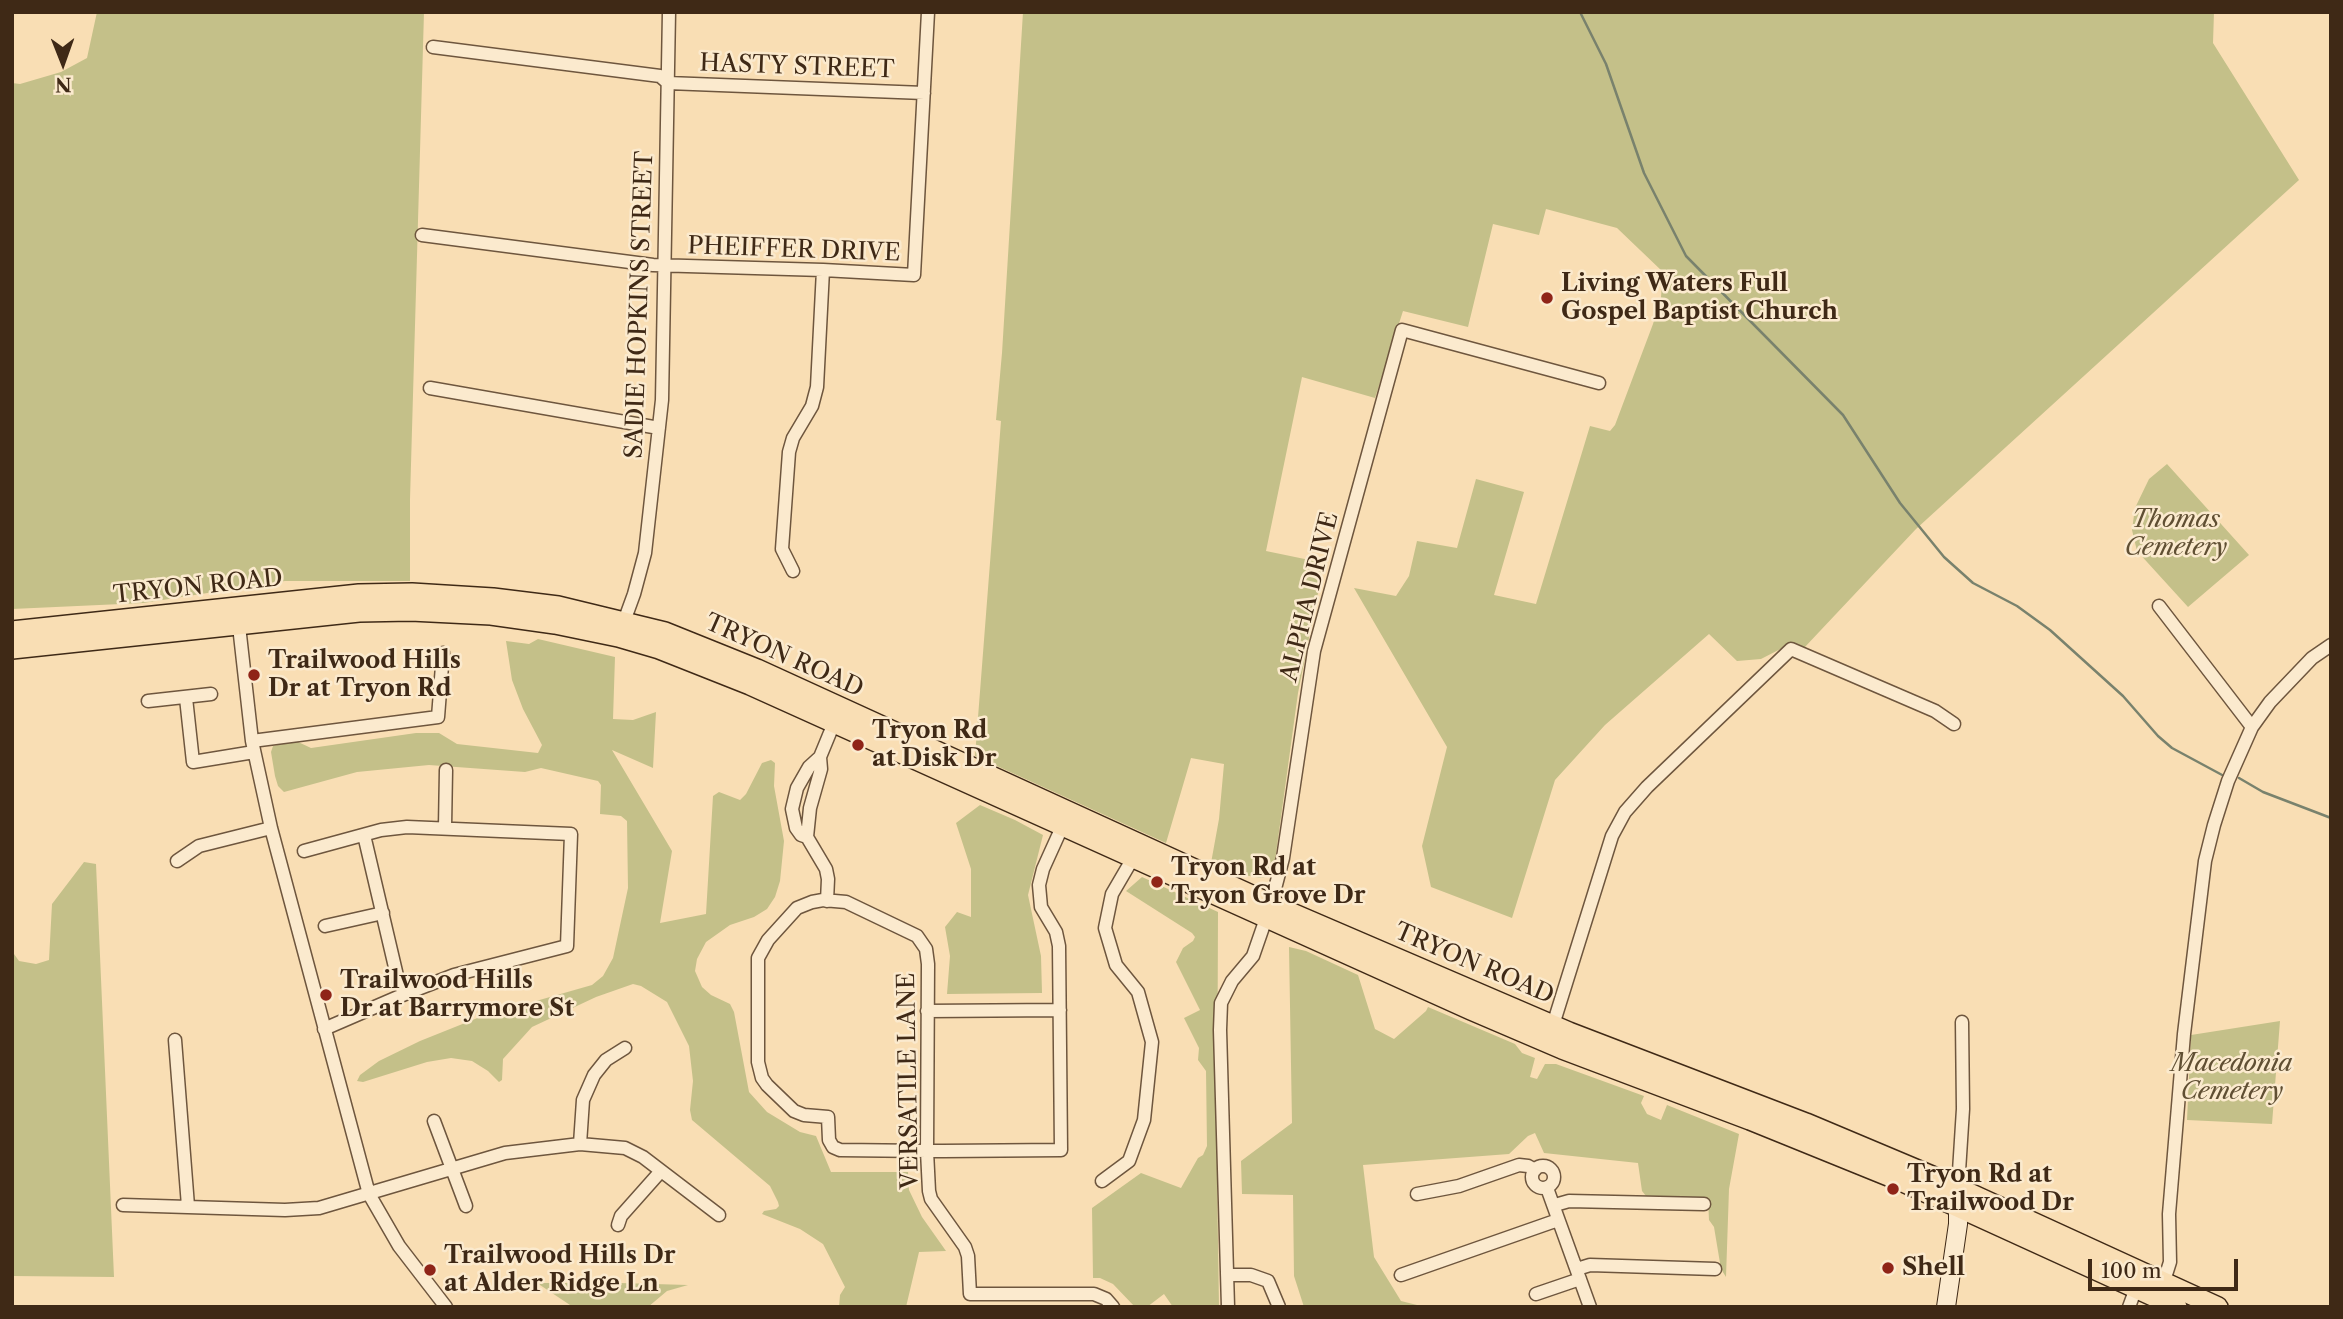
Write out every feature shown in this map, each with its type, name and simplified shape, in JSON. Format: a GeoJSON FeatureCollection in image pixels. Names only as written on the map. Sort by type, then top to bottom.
{"type":"FeatureCollection","features":[{"type":"Feature","properties":{"kind":"main road","name":"TRYON ROAD"},"geometry":{"type":"LineString","coordinates":[[12,629],[339,596],[412,593],[494,598],[558,607],[621,629],[1133,858],[1806,1123],[2177,1307]]}},
{"type":"Feature","properties":{"kind":"main road"},"geometry":{"type":"LineString","coordinates":[[239,626],[245,616],[254,613],[303,607],[339,596]]}},
{"type":"Feature","properties":{"kind":"main road","name":"TRYON ROAD"},"geometry":{"type":"LineString","coordinates":[[12,649],[359,612],[430,612],[519,618],[621,629],[689,640],[757,669],[1562,1049],[1958,1197],[2164,1281],[2218,1307]]}},
{"type":"Feature","properties":{"kind":"street","name":"SADIE HOPKINS STREET"},"geometry":{"type":"LineString","coordinates":[[621,629],[645,553],[664,365],[669,12]]}},
{"type":"Feature","properties":{"kind":"street"},"geometry":{"type":"LineString","coordinates":[[924,93],[928,12]]}},
{"type":"Feature","properties":{"kind":"street","name":"HASTY STREET"},"geometry":{"type":"LineString","coordinates":[[433,47],[660,76],[668,83],[924,93]]}},
{"type":"Feature","properties":{"kind":"street","name":"PHEIFFER DRIVE"},"geometry":{"type":"LineString","coordinates":[[422,235],[664,266],[914,275],[924,93]]}},
{"type":"Feature","properties":{"kind":"street"},"geometry":{"type":"LineString","coordinates":[[793,571],[782,549],[789,452],[793,438],[812,406],[817,387],[823,270]]}},
{"type":"Feature","properties":{"kind":"street","name":"ALPHA DRIVE"},"geometry":{"type":"LineString","coordinates":[[1228,1307],[1220,1013],[1224,994],[1231,981],[1253,956],[1269,911],[1283,858],[1314,651],[1402,330],[1599,383]]}},
{"type":"Feature","properties":{"kind":"street"},"geometry":{"type":"LineString","coordinates":[[430,388],[659,428]]}},
{"type":"Feature","properties":{"kind":"street"},"geometry":{"type":"LineString","coordinates":[[2159,606],[2252,727]]}},
{"type":"Feature","properties":{"kind":"street"},"geometry":{"type":"LineString","coordinates":[[239,626],[253,747],[271,828],[369,1194],[399,1246],[440,1305]]}},
{"type":"Feature","properties":{"kind":"street"},"geometry":{"type":"LineString","coordinates":[[2164,1281],[2170,1262],[2169,1214],[2185,1034],[2206,860],[2214,825],[2228,781],[2252,727],[2270,702],[2312,659],[2331,645]]}},
{"type":"Feature","properties":{"kind":"street"},"geometry":{"type":"LineString","coordinates":[[1553,1025],[1612,835],[1625,812],[1647,786],[1791,649],[1936,711],[1954,724]]}},
{"type":"Feature","properties":{"kind":"street"},"geometry":{"type":"LineString","coordinates":[[186,698],[193,762],[313,732],[438,717],[443,653]]}},
{"type":"Feature","properties":{"kind":"street"},"geometry":{"type":"LineString","coordinates":[[148,701],[211,694]]}},
{"type":"Feature","properties":{"kind":"street"},"geometry":{"type":"LineString","coordinates":[[834,723],[820,757],[821,769],[810,808],[807,837],[827,873],[827,901],[812,902],[797,908],[768,940],[758,958],[758,1062],[762,1078],[798,1113],[828,1117],[829,1140],[833,1147],[841,1150],[1061,1150],[1059,942],[1043,913],[1039,885],[1043,869],[1062,827]]}},
{"type":"Feature","properties":{"kind":"street"},"geometry":{"type":"LineString","coordinates":[[807,837],[801,835],[796,828],[792,815],[793,801],[804,774],[820,757]]}},
{"type":"Feature","properties":{"kind":"street"},"geometry":{"type":"LineString","coordinates":[[445,827],[446,770]]}},
{"type":"Feature","properties":{"kind":"street"},"geometry":{"type":"LineString","coordinates":[[304,851],[407,827],[572,834],[567,946],[454,975],[324,1029]]}},
{"type":"Feature","properties":{"kind":"street"},"geometry":{"type":"LineString","coordinates":[[177,861],[199,846],[271,828]]}},
{"type":"Feature","properties":{"kind":"street"},"geometry":{"type":"LineString","coordinates":[[364,835],[398,979],[404,994]]}},
{"type":"Feature","properties":{"kind":"street"},"geometry":{"type":"LineString","coordinates":[[1102,1181],[1129,1161],[1144,1121],[1153,1042],[1138,992],[1116,965],[1105,928],[1112,894],[1133,858]]}},
{"type":"Feature","properties":{"kind":"street","name":"VERSATILE LANE"},"geometry":{"type":"LineString","coordinates":[[827,901],[851,904],[909,930],[920,940],[927,955],[928,1184],[931,1199],[965,1247],[970,1294],[1094,1294],[1105,1298],[1113,1307]]}},
{"type":"Feature","properties":{"kind":"street"},"geometry":{"type":"LineString","coordinates":[[325,926],[383,913]]}},
{"type":"Feature","properties":{"kind":"street"},"geometry":{"type":"LineString","coordinates":[[927,1011],[1060,1010]]}},
{"type":"Feature","properties":{"kind":"street"},"geometry":{"type":"LineString","coordinates":[[1947,1307],[1958,1224],[1963,1109],[1962,1022]]}},
{"type":"Feature","properties":{"kind":"street"},"geometry":{"type":"LineString","coordinates":[[175,1040],[188,1206]]}},
{"type":"Feature","properties":{"kind":"street"},"geometry":{"type":"LineString","coordinates":[[580,1144],[583,1100],[594,1075],[606,1060],[625,1048]]}},
{"type":"Feature","properties":{"kind":"street"},"geometry":{"type":"LineString","coordinates":[[434,1121],[466,1206]]}},
{"type":"Feature","properties":{"kind":"street"},"geometry":{"type":"LineString","coordinates":[[123,1205],[285,1210],[319,1208],[505,1153],[580,1144],[625,1148],[643,1157],[719,1215]]}},
{"type":"Feature","properties":{"kind":"street"},"geometry":{"type":"LineString","coordinates":[[1417,1194],[1459,1186],[1520,1166],[1535,1170],[1532,1177],[1534,1184],[1540,1188],[1548,1188],[1590,1307]]}},
{"type":"Feature","properties":{"kind":"street"},"geometry":{"type":"LineString","coordinates":[[618,1225],[621,1216],[661,1171]]}},
{"type":"Feature","properties":{"kind":"street"},"geometry":{"type":"LineString","coordinates":[[1555,1205],[1569,1201],[1704,1204]]}},
{"type":"Feature","properties":{"kind":"street"},"geometry":{"type":"LineString","coordinates":[[1401,1275],[1558,1220]]}},
{"type":"Feature","properties":{"kind":"street"},"geometry":{"type":"LineString","coordinates":[[1536,1294],[1578,1274],[1590,1265],[1716,1269]]}},
{"type":"Feature","properties":{"kind":"street"},"geometry":{"type":"LineString","coordinates":[[1227,1275],[1251,1275],[1268,1281],[1279,1307]]}},
{"type":"Feature","properties":{"kind":"street"},"geometry":{"type":"LineString","coordinates":[[2129,1307],[2136,1288]]}},
{"type":"Feature","properties":{"kind":"green space"},"geometry":{"type":"Polygon","coordinates":[[[97,12],[424,12],[410,581],[285,581],[143,603],[12,609],[12,83],[20,84],[61,72],[87,58],[97,12]]]}},
{"type":"Feature","properties":{"kind":"green space"},"geometry":{"type":"Polygon","coordinates":[[[1023,12],[2214,12],[2213,43],[2299,180],[1916,529],[1804,648],[1792,643],[1761,659],[1737,661],[1709,634],[1605,725],[1555,780],[1512,918],[1431,887],[1422,846],[1447,747],[1354,588],[1396,596],[1409,576],[1417,541],[1457,548],[1476,479],[1524,492],[1494,595],[1536,604],[1590,426],[1610,431],[1615,425],[1653,324],[1661,297],[1663,272],[1617,228],[1546,209],[1539,235],[1493,224],[1468,327],[1403,311],[1375,398],[1302,377],[1266,551],[1324,563],[1298,693],[1274,868],[1266,877],[1259,878],[1211,863],[1219,819],[1224,764],[1191,758],[1166,843],[975,756],[1001,421],[996,420],[1023,12]]]}},
{"type":"Feature","properties":{"kind":"green space","name":"Thomas Cemetery"},"geometry":{"type":"Polygon","coordinates":[[[2167,464],[2249,555],[2188,607],[2137,551],[2132,530],[2135,508],[2149,479],[2167,464]]]}},
{"type":"Feature","properties":{"kind":"green space"},"geometry":{"type":"Polygon","coordinates":[[[538,639],[615,657],[613,719],[633,720],[656,712],[653,768],[612,750],[672,851],[660,923],[706,914],[713,796],[719,792],[740,800],[762,763],[771,760],[775,763],[774,786],[784,841],[780,881],[775,897],[767,909],[754,917],[730,925],[706,942],[697,959],[695,971],[702,987],[711,995],[730,1004],[734,1012],[749,1092],[767,1112],[800,1132],[816,1136],[831,1172],[908,1172],[909,1190],[922,1217],[946,1251],[919,1252],[906,1307],[839,1307],[840,1295],[845,1287],[823,1244],[800,1229],[762,1214],[779,1206],[770,1186],[692,1120],[690,1110],[693,1081],[689,1046],[667,1002],[641,986],[633,984],[596,997],[532,1027],[503,1059],[502,1080],[499,1082],[472,1061],[451,1058],[427,1062],[363,1082],[357,1081],[360,1075],[379,1061],[420,1041],[480,1017],[592,985],[603,976],[613,958],[628,888],[627,821],[621,816],[600,814],[601,785],[598,781],[541,768],[525,772],[429,765],[357,772],[284,792],[278,786],[275,776],[271,752],[273,746],[296,741],[311,748],[416,733],[439,733],[457,744],[538,753],[542,745],[523,709],[512,680],[506,641],[529,644],[538,639]]]}},
{"type":"Feature","properties":{"kind":"green space"},"geometry":{"type":"Polygon","coordinates":[[[980,805],[1043,835],[1028,895],[1041,956],[1042,993],[947,994],[950,956],[945,927],[957,912],[971,917],[971,869],[956,823],[980,805]]]}},
{"type":"Feature","properties":{"kind":"green space"},"geometry":{"type":"Polygon","coordinates":[[[84,862],[96,864],[114,1277],[12,1276],[12,943],[14,954],[19,961],[36,964],[49,960],[52,904],[84,862]]]}},
{"type":"Feature","properties":{"kind":"green space"},"geometry":{"type":"Polygon","coordinates":[[[1142,877],[1218,912],[1219,1307],[1173,1307],[1164,1294],[1147,1307],[1135,1307],[1113,1284],[1093,1278],[1092,1208],[1141,1173],[1181,1188],[1207,1146],[1206,1071],[1198,1060],[1199,1048],[1184,1018],[1200,1010],[1176,962],[1183,948],[1195,937],[1126,891],[1142,877]]]}},
{"type":"Feature","properties":{"kind":"green space"},"geometry":{"type":"Polygon","coordinates":[[[1289,947],[1306,951],[1358,975],[1375,1029],[1394,1039],[1428,1007],[1515,1044],[1522,1053],[1535,1058],[1530,1077],[1537,1079],[1545,1064],[1556,1064],[1644,1096],[1641,1103],[1647,1114],[1661,1120],[1667,1105],[1739,1134],[1729,1189],[1726,1277],[1721,1269],[1714,1227],[1709,1220],[1708,1199],[1646,1196],[1642,1191],[1638,1163],[1544,1153],[1535,1133],[1509,1154],[1363,1165],[1374,1257],[1401,1301],[1425,1307],[1304,1307],[1294,1276],[1293,1195],[1242,1194],[1241,1161],[1292,1123],[1289,947]]]}},
{"type":"Feature","properties":{"kind":"green space","name":"Macedonia Cemetery"},"geometry":{"type":"Polygon","coordinates":[[[2280,1021],[2272,1124],[2187,1120],[2191,1035],[2280,1021]]]}},
{"type":"Feature","properties":{"kind":"green space"},"geometry":{"type":"Polygon","coordinates":[[[537,1283],[688,1285],[667,1291],[648,1307],[573,1307],[537,1283]]]}},
{"type":"Feature","properties":{"kind":"waterway"},"geometry":{"type":"LineString","coordinates":[[1580,12],[1606,64],[1644,173],[1686,256],[1843,415],[1900,503],[1944,557],[1973,583],[2017,606],[2050,630],[2123,696],[2172,748],[2224,776]]}},
{"type":"Feature","properties":{"kind":"waterway"},"geometry":{"type":"LineString","coordinates":[[2239,778],[2263,792],[2331,818]]}},
{"type":"Feature","properties":{"kind":"place","name":"Living Waters Full Gospel Baptist Church"},"geometry":{"type":"Point","coordinates":[1547,298]}},
{"type":"Feature","properties":{"kind":"place","name":"Trailwood Hills Dr at Tryon Rd"},"geometry":{"type":"Point","coordinates":[254,675]}},
{"type":"Feature","properties":{"kind":"place","name":"Tryon Rd at Disk Dr"},"geometry":{"type":"Point","coordinates":[858,745]}},
{"type":"Feature","properties":{"kind":"place","name":"Tryon Rd at Tryon Grove Dr"},"geometry":{"type":"Point","coordinates":[1157,882]}},
{"type":"Feature","properties":{"kind":"place","name":"Trailwood Hills Dr at Barrymore St"},"geometry":{"type":"Point","coordinates":[326,995]}},
{"type":"Feature","properties":{"kind":"place","name":"Tryon Rd at Trailwood Dr"},"geometry":{"type":"Point","coordinates":[1893,1189]}},
{"type":"Feature","properties":{"kind":"place","name":"Shell"},"geometry":{"type":"Point","coordinates":[1888,1268]}},
{"type":"Feature","properties":{"kind":"place","name":"Trailwood Hills Dr at Alder Ridge Ln"},"geometry":{"type":"Point","coordinates":[430,1270]}}]}
